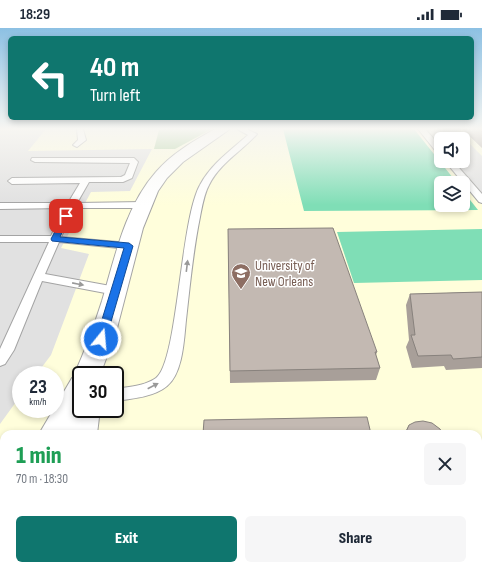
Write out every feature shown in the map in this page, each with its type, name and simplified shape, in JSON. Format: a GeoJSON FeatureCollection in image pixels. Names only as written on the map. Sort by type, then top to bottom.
{"type":"FeatureCollection","features":[{"type":"Feature","properties":{"kind":"street"},"geometry":{"type":"LineString","coordinates":[[90,366],[101,339],[143,205],[156,182],[184,154]]}},
{"type":"Feature","properties":{"kind":"street"},"geometry":{"type":"LineString","coordinates":[[95,366],[101,339]]}},
{"type":"Feature","properties":{"kind":"street"},"geometry":{"type":"LineString","coordinates":[[56,430],[72,402]]}},
{"type":"Feature","properties":{"kind":"street"},"geometry":{"type":"LineString","coordinates":[[83,430],[85,418]]}},
{"type":"Feature","properties":{"kind":"lane"},"geometry":{"type":"LineString","coordinates":[[124,393],[145,390],[164,380],[173,364],[190,241],[199,200],[204,185],[218,165],[230,154]]}},
{"type":"Feature","properties":{"kind":"lane"},"geometry":{"type":"LineString","coordinates":[[12,181],[123,179],[128,176],[134,162],[131,160],[35,160]]}},
{"type":"Feature","properties":{"kind":"lane"},"geometry":{"type":"LineString","coordinates":[[455,168],[482,200]]}},
{"type":"Feature","properties":{"kind":"lane"},"geometry":{"type":"LineString","coordinates":[[0,360],[7,350],[40,277],[55,239],[72,204],[86,180]]}},
{"type":"Feature","properties":{"kind":"lane"},"geometry":{"type":"LineString","coordinates":[[0,206],[72,204],[143,205]]}},
{"type":"Feature","properties":{"kind":"lane"},"geometry":{"type":"LineString","coordinates":[[0,239],[55,239],[129,246]]}},
{"type":"Feature","properties":{"kind":"lane"},"geometry":{"type":"LineString","coordinates":[[40,277],[116,291]]}},
{"type":"Feature","properties":{"kind":"shaded area","name":"University of New Orleans"},"geometry":{"type":"Polygon","coordinates":[[[0,154],[434,154],[434,168],[470,168],[470,154],[482,154],[482,430],[0,430],[0,154]]]}},
{"type":"Feature","properties":{"kind":"shaded area"},"geometry":{"type":"Polygon","coordinates":[[[0,154],[149,154],[130,191],[91,192],[61,248],[89,254],[51,355],[43,366],[12,366],[12,407],[0,424],[0,154]]]}},
{"type":"Feature","properties":{"kind":"shaded area"},"geometry":{"type":"Polygon","coordinates":[[[470,154],[480,154],[482,156],[482,193],[470,179],[470,176],[467,176],[460,168],[470,168],[470,154]]]}},
{"type":"Feature","properties":{"kind":"green space"},"geometry":{"type":"Polygon","coordinates":[[[289,154],[434,154],[434,168],[445,168],[451,176],[434,176],[434,210],[304,211],[289,154]]]}},
{"type":"Feature","properties":{"kind":"green space"},"geometry":{"type":"Polygon","coordinates":[[[470,200],[478,210],[470,210],[470,200]]]}},
{"type":"Feature","properties":{"kind":"green space"},"geometry":{"type":"Polygon","coordinates":[[[482,229],[482,280],[354,283],[337,232],[482,229]]]}},
{"type":"Feature","properties":{"kind":"building"},"geometry":{"type":"Polygon","coordinates":[[[333,228],[377,352],[375,352],[380,368],[230,371],[228,229],[333,228]]]}},
{"type":"Feature","properties":{"kind":"building"},"geometry":{"type":"Polygon","coordinates":[[[482,292],[482,357],[453,359],[451,355],[418,356],[411,335],[415,335],[410,294],[482,292]]]}},
{"type":"Feature","properties":{"kind":"building"},"geometry":{"type":"Polygon","coordinates":[[[367,417],[370,430],[203,430],[204,420],[367,417]]]}},
{"type":"Feature","properties":{"kind":"building"},"geometry":{"type":"Polygon","coordinates":[[[423,421],[432,423],[441,430],[407,430],[409,425],[415,422],[423,421]]]}},
{"type":"Feature","properties":{"kind":"place","name":"University of New Orleans"},"geometry":{"type":"Point","coordinates":[241,290]}},
{"type":"Feature","properties":{"kind":"route"},"geometry":{"type":"LineString","coordinates":[[66,216],[55,239],[129,246],[101,339]]}}]}
